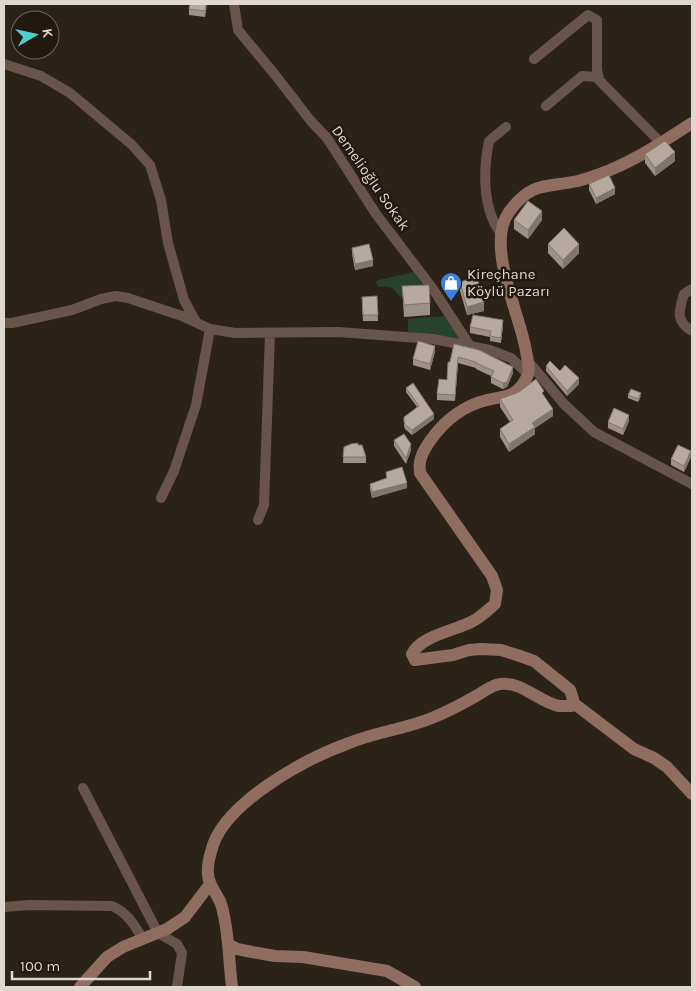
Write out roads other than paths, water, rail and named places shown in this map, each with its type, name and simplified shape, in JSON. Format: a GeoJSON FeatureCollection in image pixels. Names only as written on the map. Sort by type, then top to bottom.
{"type":"FeatureCollection","features":[{"type":"Feature","properties":{"kind":"street","name":"Demelioğlu Sokak"},"geometry":{"type":"LineString","coordinates":[[234,4],[238,30],[310,120],[327,138],[376,214],[433,289],[470,346]]}},
{"type":"Feature","properties":{"kind":"street"},"geometry":{"type":"LineString","coordinates":[[534,59],[588,15],[597,20],[597,69],[599,80],[660,143]]}},
{"type":"Feature","properties":{"kind":"street"},"geometry":{"type":"LineString","coordinates":[[4,64],[41,76],[70,93],[131,144],[150,165],[161,200],[168,243],[184,300],[197,323]]}},
{"type":"Feature","properties":{"kind":"street"},"geometry":{"type":"LineString","coordinates":[[546,106],[582,76],[599,77]]}},
{"type":"Feature","properties":{"kind":"street"},"geometry":{"type":"LineString","coordinates":[[232,987],[221,899],[210,884],[208,869],[211,850],[218,832],[228,818],[267,786],[319,755],[376,733],[414,725],[441,715],[496,685],[511,684],[559,706],[571,706],[573,699],[570,690],[534,661],[517,654],[501,650],[481,649],[469,650],[453,656],[415,660],[412,654],[416,646],[474,621],[495,604],[497,590],[492,576],[420,473],[420,461],[424,450],[452,416],[486,400],[510,396],[518,390],[528,374],[524,339],[508,289],[502,252],[502,228],[506,217],[524,196],[536,188],[549,184],[589,178],[628,162],[692,123]]}},
{"type":"Feature","properties":{"kind":"street"},"geometry":{"type":"LineString","coordinates":[[502,236],[493,224],[486,195],[486,157],[489,141],[506,128]]}},
{"type":"Feature","properties":{"kind":"street"},"geometry":{"type":"LineString","coordinates":[[692,289],[684,294],[680,308],[680,319],[692,331]]}},
{"type":"Feature","properties":{"kind":"street"},"geometry":{"type":"LineString","coordinates":[[4,323],[12,323],[72,310],[101,299],[116,296],[128,298],[182,316],[210,329],[235,333],[347,333],[433,339],[470,346],[490,350],[511,358],[528,374]]}},
{"type":"Feature","properties":{"kind":"street"},"geometry":{"type":"LineString","coordinates":[[161,498],[174,472],[196,405],[210,329]]}},
{"type":"Feature","properties":{"kind":"street"},"geometry":{"type":"LineString","coordinates":[[258,520],[264,505],[270,333]]}},
{"type":"Feature","properties":{"kind":"street"},"geometry":{"type":"LineString","coordinates":[[527,360],[564,404],[594,432],[692,484]]}},
{"type":"Feature","properties":{"kind":"street"},"geometry":{"type":"LineString","coordinates":[[572,702],[634,748],[667,767],[692,794]]}},
{"type":"Feature","properties":{"kind":"street"},"geometry":{"type":"LineString","coordinates":[[83,788],[158,933],[177,944],[182,953],[177,987]]}},
{"type":"Feature","properties":{"kind":"street"},"geometry":{"type":"LineString","coordinates":[[80,987],[106,957],[123,947],[167,930],[185,917],[210,884]]}},
{"type":"Feature","properties":{"kind":"street"},"geometry":{"type":"LineString","coordinates":[[4,907],[29,905],[112,906],[122,910],[131,919],[143,939]]}},
{"type":"Feature","properties":{"kind":"street"},"geometry":{"type":"LineString","coordinates":[[228,944],[237,949],[267,955],[303,957],[386,971],[415,987]]}},
{"type":"Feature","properties":{"kind":"place","name":"Kireçhane Köylü Pazarı"},"geometry":{"type":"Point","coordinates":[451,302]}}]}
